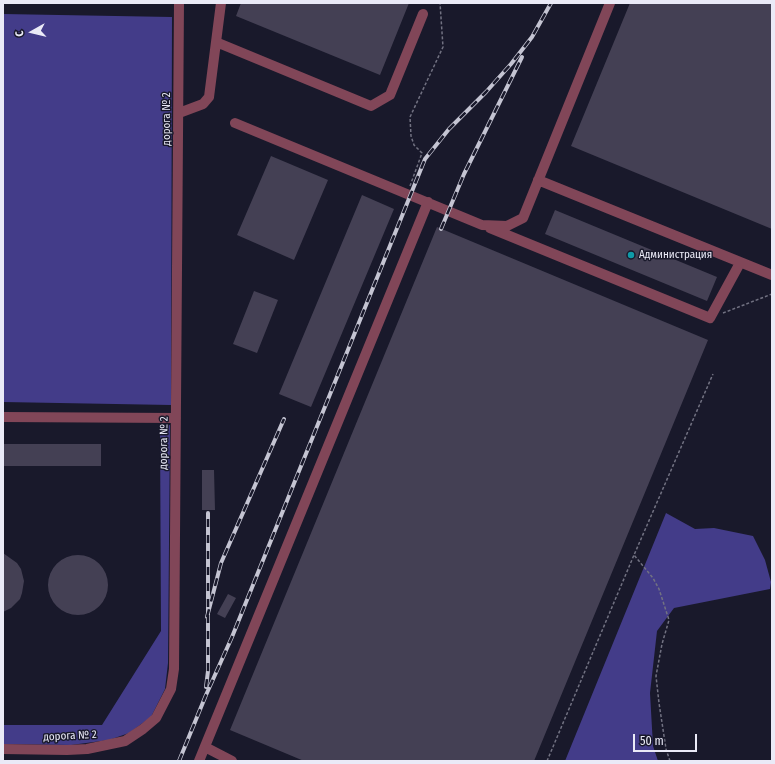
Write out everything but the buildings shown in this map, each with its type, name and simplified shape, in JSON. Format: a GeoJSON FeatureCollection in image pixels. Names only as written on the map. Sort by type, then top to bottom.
{"type":"FeatureCollection","features":[{"type":"Feature","properties":{"kind":"street","name":"дорога № 2"},"geometry":{"type":"LineString","coordinates":[[3,749],[87,749],[125,741],[156,718],[171,689],[174,669],[179,3]]}},
{"type":"Feature","properties":{"kind":"street"},"geometry":{"type":"LineString","coordinates":[[179,113],[204,104],[209,96],[221,3]]}},
{"type":"Feature","properties":{"kind":"street"},"geometry":{"type":"LineString","coordinates":[[482,225],[507,226],[523,218],[610,3]]}},
{"type":"Feature","properties":{"kind":"street"},"geometry":{"type":"LineString","coordinates":[[216,42],[371,106],[390,95],[423,14]]}},
{"type":"Feature","properties":{"kind":"street"},"geometry":{"type":"LineString","coordinates":[[235,123],[710,318],[740,262]]}},
{"type":"Feature","properties":{"kind":"street"},"geometry":{"type":"LineString","coordinates":[[538,180],[772,275]]}},
{"type":"Feature","properties":{"kind":"street"},"geometry":{"type":"LineString","coordinates":[[199,761],[428,202]]}},
{"type":"Feature","properties":{"kind":"street"},"geometry":{"type":"LineString","coordinates":[[3,417],[176,418]]}},
{"type":"Feature","properties":{"kind":"street"},"geometry":{"type":"LineString","coordinates":[[205,747],[232,761]]}},
{"type":"Feature","properties":{"kind":"path"},"geometry":{"type":"LineString","coordinates":[[408,193],[422,153],[414,145],[411,136],[410,118],[443,47],[440,3]]}},
{"type":"Feature","properties":{"kind":"path"},"geometry":{"type":"LineString","coordinates":[[710,318],[772,294]]}},
{"type":"Feature","properties":{"kind":"path"},"geometry":{"type":"LineString","coordinates":[[547,761],[634,555],[713,374]]}},
{"type":"Feature","properties":{"kind":"path"},"geometry":{"type":"LineString","coordinates":[[634,555],[653,578],[659,589],[669,620],[662,644],[656,676],[666,749],[670,761]]}},
{"type":"Feature","properties":{"kind":"shaded area"},"geometry":{"type":"Polygon","coordinates":[[[3,14],[172,17],[171,405],[3,402],[3,14]]]}},
{"type":"Feature","properties":{"kind":"shaded area"},"geometry":{"type":"Polygon","coordinates":[[[170,425],[168,663],[165,689],[151,717],[129,733],[109,740],[71,745],[3,744],[3,725],[102,725],[161,631],[160,426],[170,425]]]}},
{"type":"Feature","properties":{"kind":"shaded area"},"geometry":{"type":"Polygon","coordinates":[[[666,513],[695,529],[714,528],[753,536],[765,560],[771,582],[770,589],[674,608],[657,631],[650,693],[653,746],[658,761],[565,761],[666,513]]]}},
{"type":"Feature","properties":{"kind":"railway"},"geometry":{"type":"LineString","coordinates":[[179,761],[232,637],[425,159],[449,129],[486,92],[511,64],[532,37],[551,3]]}},
{"type":"Feature","properties":{"kind":"railway"},"geometry":{"type":"LineString","coordinates":[[441,229],[464,174],[522,57]]}},
{"type":"Feature","properties":{"kind":"railway"},"geometry":{"type":"LineString","coordinates":[[207,617],[221,563],[284,419]]}},
{"type":"Feature","properties":{"kind":"railway"},"geometry":{"type":"LineString","coordinates":[[206,687],[208,671],[208,513]]}},
{"type":"Feature","properties":{"kind":"place","name":"Администрация"},"geometry":{"type":"Point","coordinates":[631,255]}}]}
